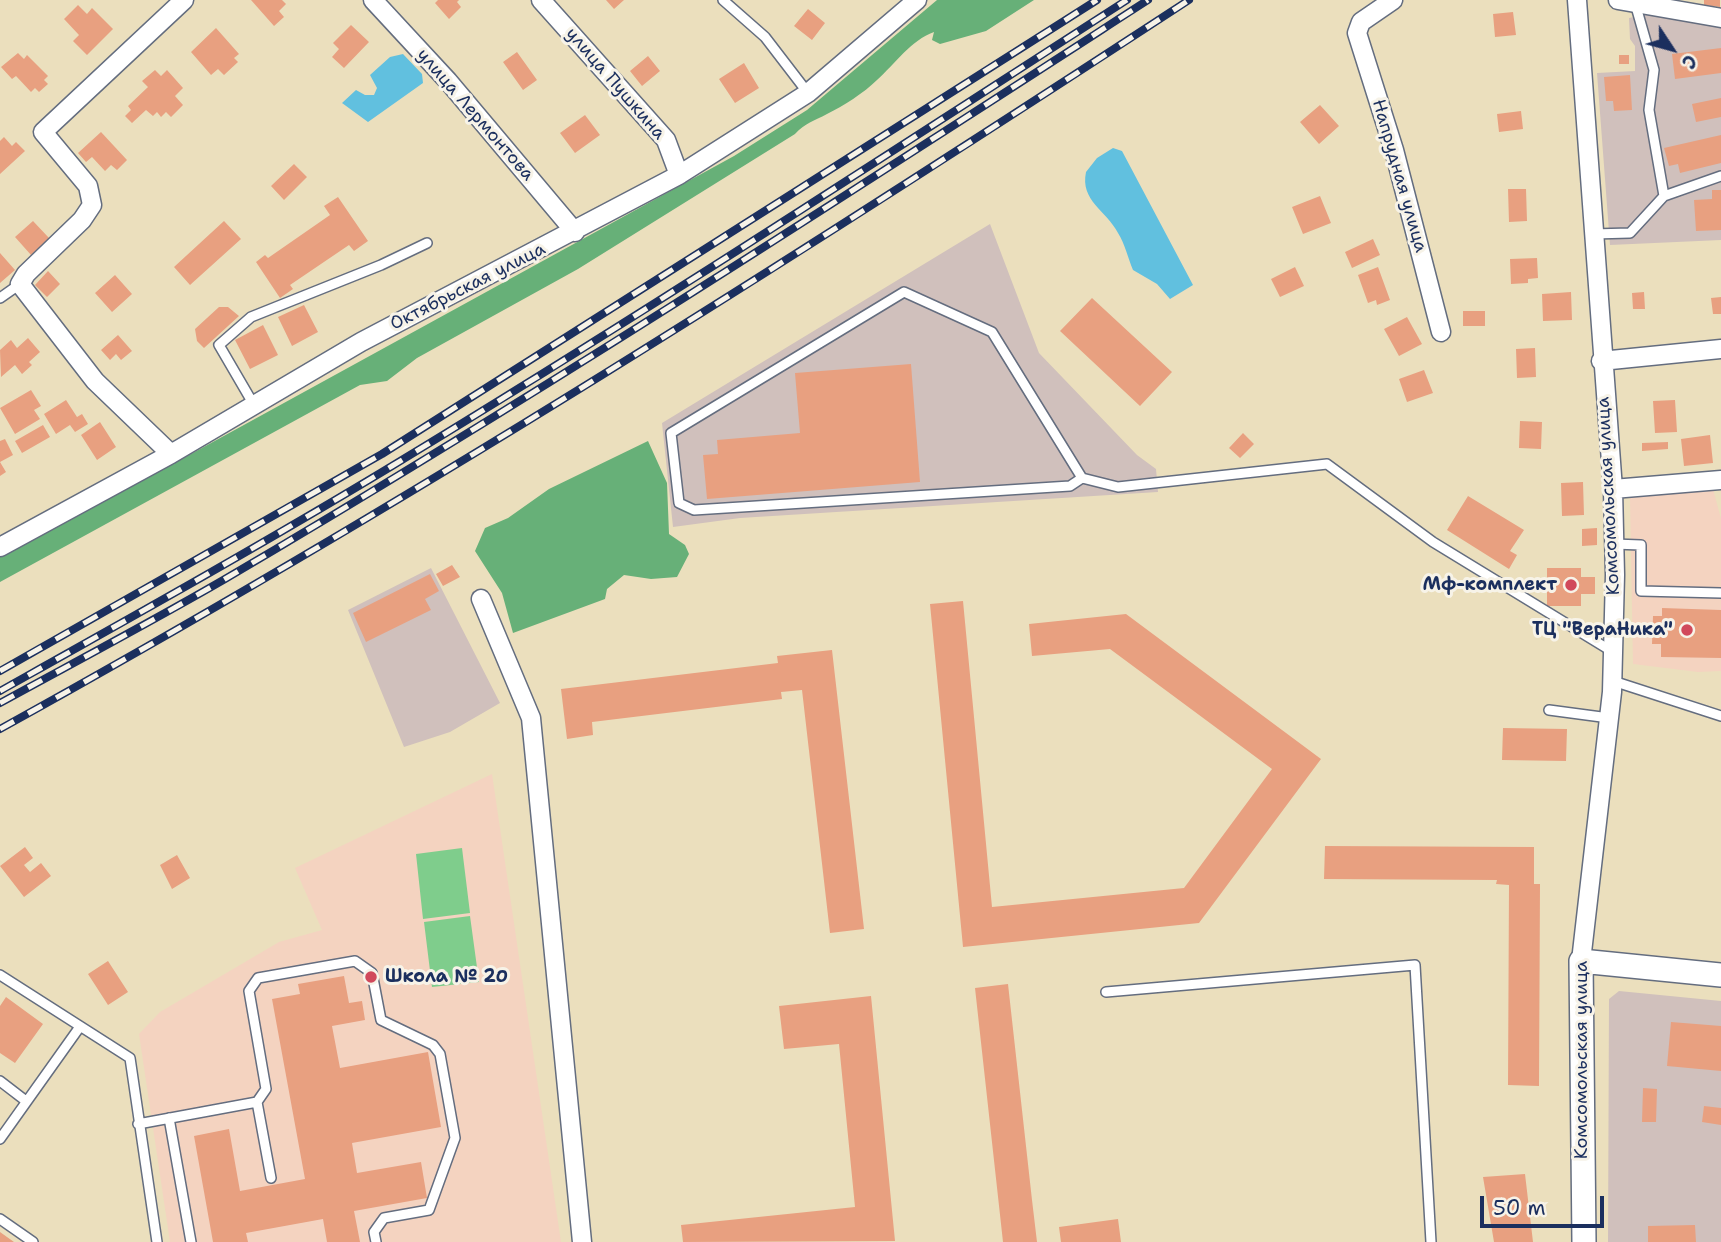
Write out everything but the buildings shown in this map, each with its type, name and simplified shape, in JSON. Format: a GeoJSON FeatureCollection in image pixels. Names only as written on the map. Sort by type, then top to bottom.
{"type":"FeatureCollection","features":[{"type":"Feature","properties":{"kind":"street"},"geometry":{"type":"LineString","coordinates":[[171,454],[95,381],[20,284],[26,274],[82,220],[92,205],[88,186],[43,132],[184,0]]}},
{"type":"Feature","properties":{"kind":"street","name":"улица Лермонтова"},"geometry":{"type":"LineString","coordinates":[[373,0],[448,81],[575,232]]}},
{"type":"Feature","properties":{"kind":"street","name":"улица Пушкина"},"geometry":{"type":"LineString","coordinates":[[541,0],[666,140],[679,175]]}},
{"type":"Feature","properties":{"kind":"street","name":"Октябрьская улица"},"geometry":{"type":"LineString","coordinates":[[0,547],[171,454],[360,342],[575,232],[679,175],[808,93],[917,0]]}},
{"type":"Feature","properties":{"kind":"street","name":"Напрудная улица"},"geometry":{"type":"LineString","coordinates":[[1393,0],[1361,22],[1357,33],[1394,150],[1441,332]]}},
{"type":"Feature","properties":{"kind":"street","name":"Комсомольская улица"},"geometry":{"type":"LineString","coordinates":[[1577,0],[1601,361],[1613,489],[1614,544],[1613,681],[1581,961],[1584,1242]]}},
{"type":"Feature","properties":{"kind":"street"},"geometry":{"type":"LineString","coordinates":[[1627,1],[1721,18]]}},
{"type":"Feature","properties":{"kind":"street"},"geometry":{"type":"LineString","coordinates":[[1601,361],[1721,349]]}},
{"type":"Feature","properties":{"kind":"street"},"geometry":{"type":"LineString","coordinates":[[1613,489],[1721,481]]}},
{"type":"Feature","properties":{"kind":"street"},"geometry":{"type":"LineString","coordinates":[[481,599],[531,718],[582,1242]]}},
{"type":"Feature","properties":{"kind":"street"},"geometry":{"type":"LineString","coordinates":[[1581,961],[1721,975]]}},
{"type":"Feature","properties":{"kind":"lane"},"geometry":{"type":"LineString","coordinates":[[723,0],[765,37],[808,93]]}},
{"type":"Feature","properties":{"kind":"lane"},"geometry":{"type":"LineString","coordinates":[[1627,1],[1654,70],[1649,110],[1664,196]]}},
{"type":"Feature","properties":{"kind":"lane"},"geometry":{"type":"LineString","coordinates":[[1593,234],[1630,233],[1664,196],[1721,176]]}},
{"type":"Feature","properties":{"kind":"lane"},"geometry":{"type":"LineString","coordinates":[[254,405],[219,345],[251,317],[382,265],[427,243]]}},
{"type":"Feature","properties":{"kind":"lane"},"geometry":{"type":"LineString","coordinates":[[0,298],[20,284]]}},
{"type":"Feature","properties":{"kind":"lane"},"geometry":{"type":"LineString","coordinates":[[1082,478],[1070,486],[694,510],[679,503],[671,433],[904,292],[992,332],[1082,478],[1118,487],[1326,464],[1433,542],[1614,653]]}},
{"type":"Feature","properties":{"kind":"lane"},"geometry":{"type":"LineString","coordinates":[[1614,544],[1641,545],[1641,591],[1721,593]]}},
{"type":"Feature","properties":{"kind":"lane"},"geometry":{"type":"LineString","coordinates":[[1613,681],[1721,716]]}},
{"type":"Feature","properties":{"kind":"lane"},"geometry":{"type":"LineString","coordinates":[[1549,710],[1609,718]]}},
{"type":"Feature","properties":{"kind":"lane"},"geometry":{"type":"LineString","coordinates":[[138,1124],[257,1102],[266,1089],[249,991],[258,978],[355,961],[372,973],[381,1020],[433,1045],[440,1054],[455,1138],[429,1210],[384,1218],[374,1232],[376,1242]]}},
{"type":"Feature","properties":{"kind":"lane"},"geometry":{"type":"LineString","coordinates":[[1106,992],[1415,965],[1431,1242]]}},
{"type":"Feature","properties":{"kind":"lane"},"geometry":{"type":"LineString","coordinates":[[0,975],[79,1028],[130,1058],[157,1242]]}},
{"type":"Feature","properties":{"kind":"lane"},"geometry":{"type":"LineString","coordinates":[[0,1139],[79,1028]]}},
{"type":"Feature","properties":{"kind":"lane"},"geometry":{"type":"LineString","coordinates":[[0,1081],[26,1101]]}},
{"type":"Feature","properties":{"kind":"lane"},"geometry":{"type":"LineString","coordinates":[[257,1102],[271,1178]]}},
{"type":"Feature","properties":{"kind":"lane"},"geometry":{"type":"LineString","coordinates":[[169,1118],[191,1242]]}},
{"type":"Feature","properties":{"kind":"lane"},"geometry":{"type":"LineString","coordinates":[[0,1219],[33,1242]]}},
{"type":"Feature","properties":{"kind":"shaded area"},"geometry":{"type":"Polygon","coordinates":[[[1649,14],[1721,25],[1721,240],[1610,245],[1597,73],[1635,71],[1635,46],[1630,39],[1629,18],[1649,14]]]}},
{"type":"Feature","properties":{"kind":"shaded area"},"geometry":{"type":"Polygon","coordinates":[[[990,224],[1039,353],[1137,455],[1156,469],[1158,492],[740,518],[673,527],[662,423],[990,224]]]}},
{"type":"Feature","properties":{"kind":"shaded area"},"geometry":{"type":"Polygon","coordinates":[[[1713,489],[1721,519],[1721,671],[1698,672],[1633,664],[1630,497],[1713,489]]]}},
{"type":"Feature","properties":{"kind":"shaded area"},"geometry":{"type":"Polygon","coordinates":[[[431,568],[500,703],[450,732],[404,747],[348,610],[431,568]]]}},
{"type":"Feature","properties":{"kind":"shaded area","name":"Школа № 20"},"geometry":{"type":"Polygon","coordinates":[[[492,774],[561,1242],[170,1242],[139,1034],[160,1012],[279,942],[322,930],[295,868],[492,774]]]}},
{"type":"Feature","properties":{"kind":"shaded area"},"geometry":{"type":"Polygon","coordinates":[[[1619,991],[1721,1001],[1721,1242],[1608,1242],[1609,999],[1619,991]]]}},
{"type":"Feature","properties":{"kind":"green space"},"geometry":{"type":"Polygon","coordinates":[[[937,0],[1034,0],[986,31],[940,44],[932,40],[934,32],[926,36],[911,46],[872,85],[853,99],[806,125],[578,269],[417,358],[387,381],[360,385],[0,582],[0,554],[160,471],[734,156],[807,110],[937,0]]]}},
{"type":"Feature","properties":{"kind":"green space"},"geometry":{"type":"Polygon","coordinates":[[[648,441],[667,483],[669,534],[685,545],[689,554],[677,577],[651,579],[624,575],[607,589],[605,599],[513,633],[502,593],[475,551],[485,528],[508,518],[549,489],[648,441]]]}},
{"type":"Feature","properties":{"kind":"green space"},"geometry":{"type":"Polygon","coordinates":[[[462,848],[470,913],[423,919],[416,854],[462,848]]]}},
{"type":"Feature","properties":{"kind":"green space"},"geometry":{"type":"Polygon","coordinates":[[[470,916],[479,982],[432,987],[424,922],[470,916]]]}},
{"type":"Feature","properties":{"kind":"water"},"geometry":{"type":"Polygon","coordinates":[[[403,54],[422,74],[423,83],[368,122],[342,103],[356,90],[365,95],[374,95],[377,88],[370,75],[390,57],[403,54]]]}},
{"type":"Feature","properties":{"kind":"water"},"geometry":{"type":"Polygon","coordinates":[[[1113,148],[1122,151],[1193,285],[1170,299],[1157,284],[1133,270],[1118,233],[1087,191],[1086,172],[1097,158],[1113,148]]]}},
{"type":"Feature","properties":{"kind":"railway"},"geometry":{"type":"LineString","coordinates":[[0,671],[382,454],[1097,0]]}},
{"type":"Feature","properties":{"kind":"railway"},"geometry":{"type":"LineString","coordinates":[[0,691],[295,524],[485,409],[761,236],[1127,0]]}},
{"type":"Feature","properties":{"kind":"railway"},"geometry":{"type":"LineString","coordinates":[[0,703],[225,579],[458,439],[690,294],[1148,0]]}},
{"type":"Feature","properties":{"kind":"railway"},"geometry":{"type":"LineString","coordinates":[[0,729],[303,556],[602,375],[1189,0]]}},
{"type":"Feature","properties":{"kind":"place","name":"Мф-комплект"},"geometry":{"type":"Point","coordinates":[1571,585]}},
{"type":"Feature","properties":{"kind":"place","name":"ТЦ \"ВераНика\""},"geometry":{"type":"Point","coordinates":[1687,630]}},
{"type":"Feature","properties":{"kind":"place","name":"Школа № 20"},"geometry":{"type":"Point","coordinates":[371,977]}}]}
